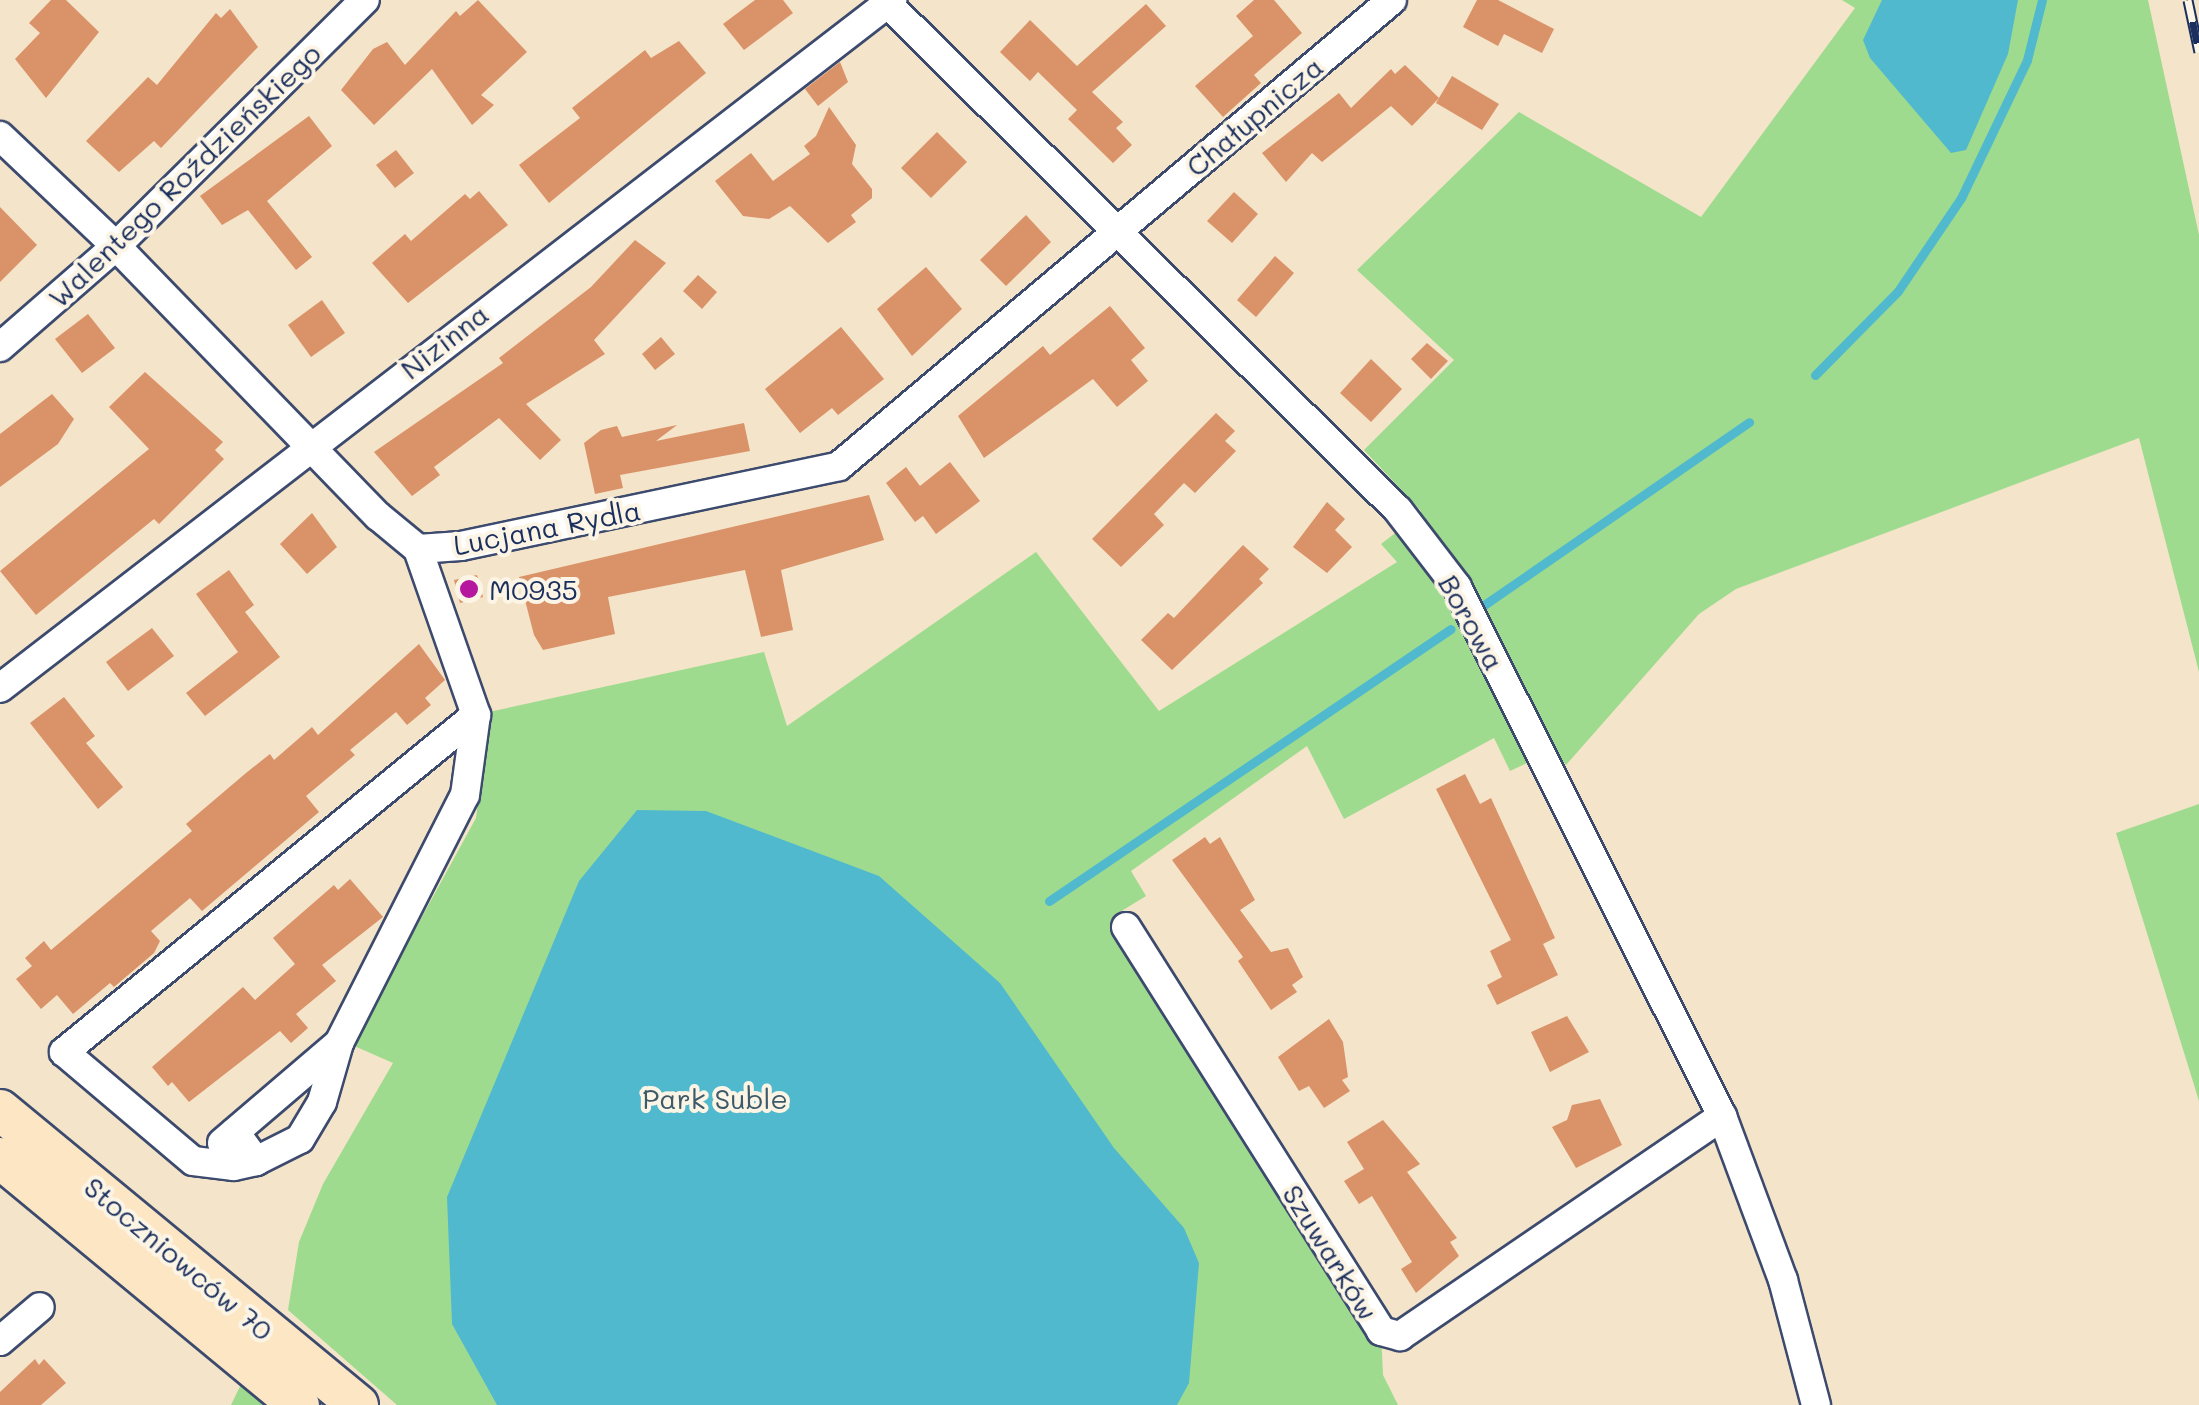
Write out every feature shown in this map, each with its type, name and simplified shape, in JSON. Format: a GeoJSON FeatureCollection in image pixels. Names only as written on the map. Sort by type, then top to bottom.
{"type":"FeatureCollection","features":[{"type":"Feature","properties":{"kind":"street","name":"Walentego Roździeńskiego"},"geometry":{"type":"LineString","coordinates":[[0,347],[116,246],[365,0]]}},
{"type":"Feature","properties":{"kind":"street","name":"Chałupnicza"},"geometry":{"type":"LineString","coordinates":[[1115,232],[1392,0]]}},
{"type":"Feature","properties":{"kind":"street","name":"Borowa"},"geometry":{"type":"LineString","coordinates":[[888,1],[1428,545],[1494,660],[1722,1116],[1783,1280],[1816,1405]]}},
{"type":"Feature","properties":{"kind":"street","name":"Nizinna"},"geometry":{"type":"LineString","coordinates":[[0,688],[308,445],[888,1]]}},
{"type":"Feature","properties":{"kind":"street","name":"Lucjana Rydla"},"geometry":{"type":"LineString","coordinates":[[0,136],[116,246],[308,445],[418,550],[461,546],[839,466],[1115,232]]}},
{"type":"Feature","properties":{"kind":"street"},"geometry":{"type":"LineString","coordinates":[[418,550],[476,715],[465,795],[338,1043],[322,1102],[300,1140],[256,1161],[213,1166],[175,1150],[64,1052],[476,715]]}},
{"type":"Feature","properties":{"kind":"street","name":"Szuwarków"},"geometry":{"type":"LineString","coordinates":[[1126,927],[1380,1331],[1400,1336],[1722,1116]]}},
{"type":"Feature","properties":{"kind":"street"},"geometry":{"type":"LineString","coordinates":[[175,1150],[201,1154],[235,1132],[338,1043]]}},
{"type":"Feature","properties":{"kind":"street","name":"Stoczniowców 70"},"geometry":{"type":"LineString","coordinates":[[0,1110],[358,1405]]}},
{"type":"Feature","properties":{"kind":"street"},"geometry":{"type":"LineString","coordinates":[[235,1132],[256,1161]]}},
{"type":"Feature","properties":{"kind":"street","name":"Stoczniowców 70"},"geometry":{"type":"LineString","coordinates":[[0,1158],[299,1405]]}},
{"type":"Feature","properties":{"kind":"street"},"geometry":{"type":"LineString","coordinates":[[0,1341],[40,1306]]}},
{"type":"Feature","properties":{"kind":"green space"},"geometry":{"type":"Polygon","coordinates":[[[1842,0],[2148,0],[2199,235],[2199,672],[2139,438],[1736,589],[1699,614],[1566,765],[1541,733],[1416,515],[1421,511],[1364,450],[1454,360],[1357,270],[1519,112],[1701,217],[1855,8],[1842,0]]]}},
{"type":"Feature","properties":{"kind":"green space","name":"Park Suble"},"geometry":{"type":"Polygon","coordinates":[[[1398,531],[1454,613],[1527,763],[1510,771],[1494,738],[1344,819],[1307,746],[1131,871],[1146,896],[1115,915],[1381,1331],[1383,1375],[1398,1405],[397,1405],[288,1310],[299,1242],[323,1184],[393,1063],[352,1045],[476,818],[489,712],[764,652],[787,726],[1036,552],[1159,711],[1397,562],[1381,544],[1398,531]]]}},
{"type":"Feature","properties":{"kind":"green space"},"geometry":{"type":"Polygon","coordinates":[[[2199,804],[2199,1101],[2116,833],[2199,804]]]}},
{"type":"Feature","properties":{"kind":"green space"},"geometry":{"type":"Polygon","coordinates":[[[243,1380],[273,1405],[231,1405],[243,1380]]]}},
{"type":"Feature","properties":{"kind":"water"},"geometry":{"type":"Polygon","coordinates":[[[1882,0],[2018,0],[2008,54],[1966,150],[1951,153],[1870,58],[1863,40],[1882,0]]]}},
{"type":"Feature","properties":{"kind":"water","name":"Park Suble"},"geometry":{"type":"Polygon","coordinates":[[[637,810],[706,811],[879,876],[1000,983],[1114,1148],[1184,1228],[1199,1263],[1189,1383],[1177,1405],[497,1405],[452,1324],[447,1197],[579,881],[637,810]]]}},
{"type":"Feature","properties":{"kind":"building"},"geometry":{"type":"Polygon","coordinates":[[[51,0],[66,0],[99,32],[46,98],[15,59],[40,33],[29,23],[51,0]]]}},
{"type":"Feature","properties":{"kind":"building"},"geometry":{"type":"Polygon","coordinates":[[[478,0],[527,52],[481,95],[494,105],[472,125],[432,69],[374,125],[341,90],[373,49],[387,42],[405,65],[456,11],[460,16],[478,0]]]}},
{"type":"Feature","properties":{"kind":"building"},"geometry":{"type":"Polygon","coordinates":[[[755,0],[783,0],[793,13],[744,50],[723,24],[755,0]]]}},
{"type":"Feature","properties":{"kind":"building"},"geometry":{"type":"Polygon","coordinates":[[[1254,0],[1274,0],[1302,33],[1254,75],[1261,83],[1223,117],[1195,86],[1253,36],[1236,16],[1254,0]]]}},
{"type":"Feature","properties":{"kind":"building"},"geometry":{"type":"Polygon","coordinates":[[[1477,0],[1498,0],[1554,29],[1542,53],[1504,34],[1498,46],[1463,27],[1477,0]]]}},
{"type":"Feature","properties":{"kind":"building"},"geometry":{"type":"Polygon","coordinates":[[[1146,4],[1166,26],[1092,92],[1123,122],[1116,128],[1132,145],[1113,163],[1068,119],[1077,110],[1038,72],[1030,81],[1000,52],[1030,20],[1077,66],[1146,4]]]}},
{"type":"Feature","properties":{"kind":"building"},"geometry":{"type":"Polygon","coordinates":[[[230,9],[258,47],[161,148],[154,141],[119,172],[86,141],[148,77],[157,85],[216,13],[221,18],[230,9]]]}},
{"type":"Feature","properties":{"kind":"building"},"geometry":{"type":"Polygon","coordinates":[[[679,41],[706,73],[549,203],[519,165],[580,118],[572,108],[645,50],[651,58],[679,41]]]}},
{"type":"Feature","properties":{"kind":"building"},"geometry":{"type":"Polygon","coordinates":[[[840,62],[848,82],[818,106],[805,89],[840,62]]]}},
{"type":"Feature","properties":{"kind":"building"},"geometry":{"type":"Polygon","coordinates":[[[1405,65],[1439,98],[1412,126],[1391,106],[1322,162],[1312,153],[1286,182],[1262,153],[1339,93],[1351,108],[1391,69],[1395,74],[1405,65]]]}},
{"type":"Feature","properties":{"kind":"building"},"geometry":{"type":"Polygon","coordinates":[[[1452,76],[1499,104],[1482,130],[1436,103],[1452,76]]]}},
{"type":"Feature","properties":{"kind":"building"},"geometry":{"type":"Polygon","coordinates":[[[829,107],[856,145],[852,164],[872,189],[872,198],[851,215],[856,222],[828,243],[790,206],[769,219],[743,216],[715,181],[751,153],[773,181],[810,154],[804,146],[816,136],[829,107]]]}},
{"type":"Feature","properties":{"kind":"building"},"geometry":{"type":"Polygon","coordinates":[[[309,116],[332,146],[267,201],[312,257],[296,270],[248,210],[222,225],[200,196],[309,116]]]}},
{"type":"Feature","properties":{"kind":"building"},"geometry":{"type":"Polygon","coordinates":[[[937,132],[967,162],[931,198],[901,168],[937,132]]]}},
{"type":"Feature","properties":{"kind":"building"},"geometry":{"type":"Polygon","coordinates":[[[396,150],[414,173],[395,188],[376,165],[396,150]]]}},
{"type":"Feature","properties":{"kind":"building"},"geometry":{"type":"Polygon","coordinates":[[[479,191],[508,225],[408,303],[372,263],[405,234],[411,241],[465,194],[470,199],[479,191]]]}},
{"type":"Feature","properties":{"kind":"building"},"geometry":{"type":"Polygon","coordinates":[[[1234,192],[1258,214],[1232,243],[1207,221],[1234,192]]]}},
{"type":"Feature","properties":{"kind":"building"},"geometry":{"type":"Polygon","coordinates":[[[0,207],[37,245],[0,282],[0,207]]]}},
{"type":"Feature","properties":{"kind":"building"},"geometry":{"type":"Polygon","coordinates":[[[1026,215],[1051,242],[1006,286],[980,260],[1026,215]]]}},
{"type":"Feature","properties":{"kind":"building"},"geometry":{"type":"Polygon","coordinates":[[[635,240],[666,263],[594,340],[605,354],[526,404],[561,440],[540,460],[499,418],[434,467],[440,475],[412,496],[374,452],[503,363],[499,358],[591,287],[635,240]]]}},
{"type":"Feature","properties":{"kind":"building"},"geometry":{"type":"Polygon","coordinates":[[[1275,256],[1294,273],[1256,317],[1237,300],[1275,256]]]}},
{"type":"Feature","properties":{"kind":"building"},"geometry":{"type":"Polygon","coordinates":[[[926,267],[962,309],[912,356],[877,309],[926,267]]]}},
{"type":"Feature","properties":{"kind":"building"},"geometry":{"type":"Polygon","coordinates":[[[698,275],[717,292],[702,309],[683,291],[698,275]]]}},
{"type":"Feature","properties":{"kind":"building"},"geometry":{"type":"Polygon","coordinates":[[[322,300],[345,333],[311,357],[288,325],[322,300]]]}},
{"type":"Feature","properties":{"kind":"building"},"geometry":{"type":"Polygon","coordinates":[[[1110,306],[1145,348],[1131,360],[1148,381],[1117,407],[1093,379],[984,458],[958,416],[1043,346],[1050,355],[1110,306]]]}},
{"type":"Feature","properties":{"kind":"building"},"geometry":{"type":"Polygon","coordinates":[[[88,314],[115,348],[82,373],[55,339],[88,314]]]}},
{"type":"Feature","properties":{"kind":"building"},"geometry":{"type":"Polygon","coordinates":[[[841,327],[884,379],[838,415],[832,408],[800,433],[765,389],[841,327]]]}},
{"type":"Feature","properties":{"kind":"building"},"geometry":{"type":"Polygon","coordinates":[[[661,337],[675,354],[655,370],[642,354],[661,337]]]}},
{"type":"Feature","properties":{"kind":"building"},"geometry":{"type":"Polygon","coordinates":[[[1427,343],[1448,361],[1431,379],[1411,359],[1427,343]]]}},
{"type":"Feature","properties":{"kind":"building"},"geometry":{"type":"Polygon","coordinates":[[[1371,359],[1402,389],[1371,422],[1340,393],[1371,359]]]}},
{"type":"Feature","properties":{"kind":"building"},"geometry":{"type":"Polygon","coordinates":[[[145,372],[223,442],[215,450],[224,459],[159,524],[154,519],[36,615],[0,571],[149,449],[109,407],[145,372]]]}},
{"type":"Feature","properties":{"kind":"building"},"geometry":{"type":"Polygon","coordinates":[[[52,394],[74,419],[58,444],[0,487],[0,434],[52,394]]]}},
{"type":"Feature","properties":{"kind":"building"},"geometry":{"type":"Polygon","coordinates":[[[1216,413],[1235,431],[1225,441],[1236,451],[1195,493],[1184,483],[1154,514],[1164,525],[1121,567],[1092,539],[1216,413]]]}},
{"type":"Feature","properties":{"kind":"building"},"geometry":{"type":"Polygon","coordinates":[[[744,423],[750,451],[620,475],[623,488],[595,494],[584,443],[601,430],[617,426],[622,437],[677,425],[656,441],[744,423]]]}},
{"type":"Feature","properties":{"kind":"building"},"geometry":{"type":"Polygon","coordinates":[[[950,462],[980,501],[936,534],[923,516],[915,522],[886,483],[906,467],[920,486],[950,462]]]}},
{"type":"Feature","properties":{"kind":"building"},"geometry":{"type":"Polygon","coordinates":[[[869,495],[884,540],[781,570],[793,630],[761,637],[745,570],[608,597],[615,634],[543,650],[534,635],[519,577],[869,495]]]}},
{"type":"Feature","properties":{"kind":"building"},"geometry":{"type":"Polygon","coordinates":[[[1327,502],[1345,519],[1335,530],[1352,547],[1327,573],[1293,547],[1327,502]]]}},
{"type":"Feature","properties":{"kind":"building"},"geometry":{"type":"Polygon","coordinates":[[[312,513],[337,547],[307,574],[280,544],[312,513]]]}},
{"type":"Feature","properties":{"kind":"building"},"geometry":{"type":"Polygon","coordinates":[[[1243,545],[1269,569],[1259,579],[1263,583],[1172,670],[1141,640],[1168,613],[1174,618],[1243,545]]]}},
{"type":"Feature","properties":{"kind":"building"},"geometry":{"type":"Polygon","coordinates":[[[229,570],[254,605],[245,612],[280,657],[205,716],[186,693],[238,652],[196,594],[229,570]]]}},
{"type":"Feature","properties":{"kind":"building","name":"M0935"},"geometry":{"type":"Polygon","coordinates":[[[477,575],[483,597],[460,603],[454,580],[477,575]]]}},
{"type":"Feature","properties":{"kind":"building"},"geometry":{"type":"Polygon","coordinates":[[[152,628],[174,656],[128,691],[106,662],[152,628]]]}},
{"type":"Feature","properties":{"kind":"building"},"geometry":{"type":"Polygon","coordinates":[[[419,644],[445,680],[425,698],[431,705],[407,725],[396,712],[350,750],[355,755],[306,796],[319,812],[202,911],[190,898],[151,931],[160,941],[154,953],[114,987],[110,983],[73,1014],[57,995],[41,1009],[16,979],[32,966],[25,958],[44,941],[51,950],[192,831],[186,824],[246,773],[270,754],[274,760],[312,727],[318,735],[419,644]]]}},
{"type":"Feature","properties":{"kind":"building"},"geometry":{"type":"Polygon","coordinates":[[[64,697],[95,736],[86,743],[123,787],[98,809],[30,723],[64,697]]]}},
{"type":"Feature","properties":{"kind":"building"},"geometry":{"type":"Polygon","coordinates":[[[1465,774],[1480,804],[1491,798],[1555,938],[1543,944],[1558,975],[1497,1005],[1487,985],[1502,977],[1490,951],[1511,940],[1436,789],[1465,774]]]}},
{"type":"Feature","properties":{"kind":"building"},"geometry":{"type":"Polygon","coordinates":[[[1205,837],[1210,844],[1220,837],[1255,900],[1240,910],[1271,952],[1288,948],[1303,977],[1292,985],[1297,992],[1271,1010],[1238,961],[1243,957],[1172,860],[1205,837]]]}},
{"type":"Feature","properties":{"kind":"building"},"geometry":{"type":"Polygon","coordinates":[[[350,879],[383,917],[322,965],[336,981],[296,1014],[308,1028],[291,1043],[280,1031],[189,1102],[172,1082],[168,1086],[152,1067],[243,987],[255,1000],[295,964],[273,938],[334,885],[338,890],[350,879]]]}},
{"type":"Feature","properties":{"kind":"building"},"geometry":{"type":"Polygon","coordinates":[[[1567,1016],[1589,1052],[1550,1072],[1531,1032],[1567,1016]]]}},
{"type":"Feature","properties":{"kind":"building"},"geometry":{"type":"Polygon","coordinates":[[[1329,1019],[1343,1042],[1348,1077],[1342,1080],[1350,1091],[1324,1108],[1309,1086],[1299,1091],[1278,1057],[1329,1019]]]}},
{"type":"Feature","properties":{"kind":"building"},"geometry":{"type":"Polygon","coordinates":[[[1600,1099],[1622,1145],[1576,1168],[1552,1127],[1567,1120],[1572,1105],[1600,1099]]]}},
{"type":"Feature","properties":{"kind":"building"},"geometry":{"type":"Polygon","coordinates":[[[1383,1120],[1420,1164],[1407,1172],[1457,1238],[1450,1242],[1459,1256],[1416,1293],[1401,1269],[1412,1262],[1372,1196],[1359,1204],[1344,1181],[1364,1169],[1347,1142],[1383,1120]]]}},
{"type":"Feature","properties":{"kind":"building"},"geometry":{"type":"Polygon","coordinates":[[[35,1359],[39,1365],[44,1359],[66,1383],[41,1405],[0,1405],[0,1392],[35,1359]]]}},
{"type":"Feature","properties":{"kind":"waterway"},"geometry":{"type":"LineString","coordinates":[[1815,375],[1898,291],[1961,198],[2027,60],[2042,0]]}},
{"type":"Feature","properties":{"kind":"waterway"},"geometry":{"type":"LineString","coordinates":[[1484,605],[1749,422]]}},
{"type":"Feature","properties":{"kind":"waterway"},"geometry":{"type":"LineString","coordinates":[[1049,901],[1451,629]]}},
{"type":"Feature","properties":{"kind":"railway"},"geometry":{"type":"LineString","coordinates":[[2188,0],[2199,52]]}},
{"type":"Feature","properties":{"kind":"place","name":"M0935"},"geometry":{"type":"Point","coordinates":[469,589]}}]}
